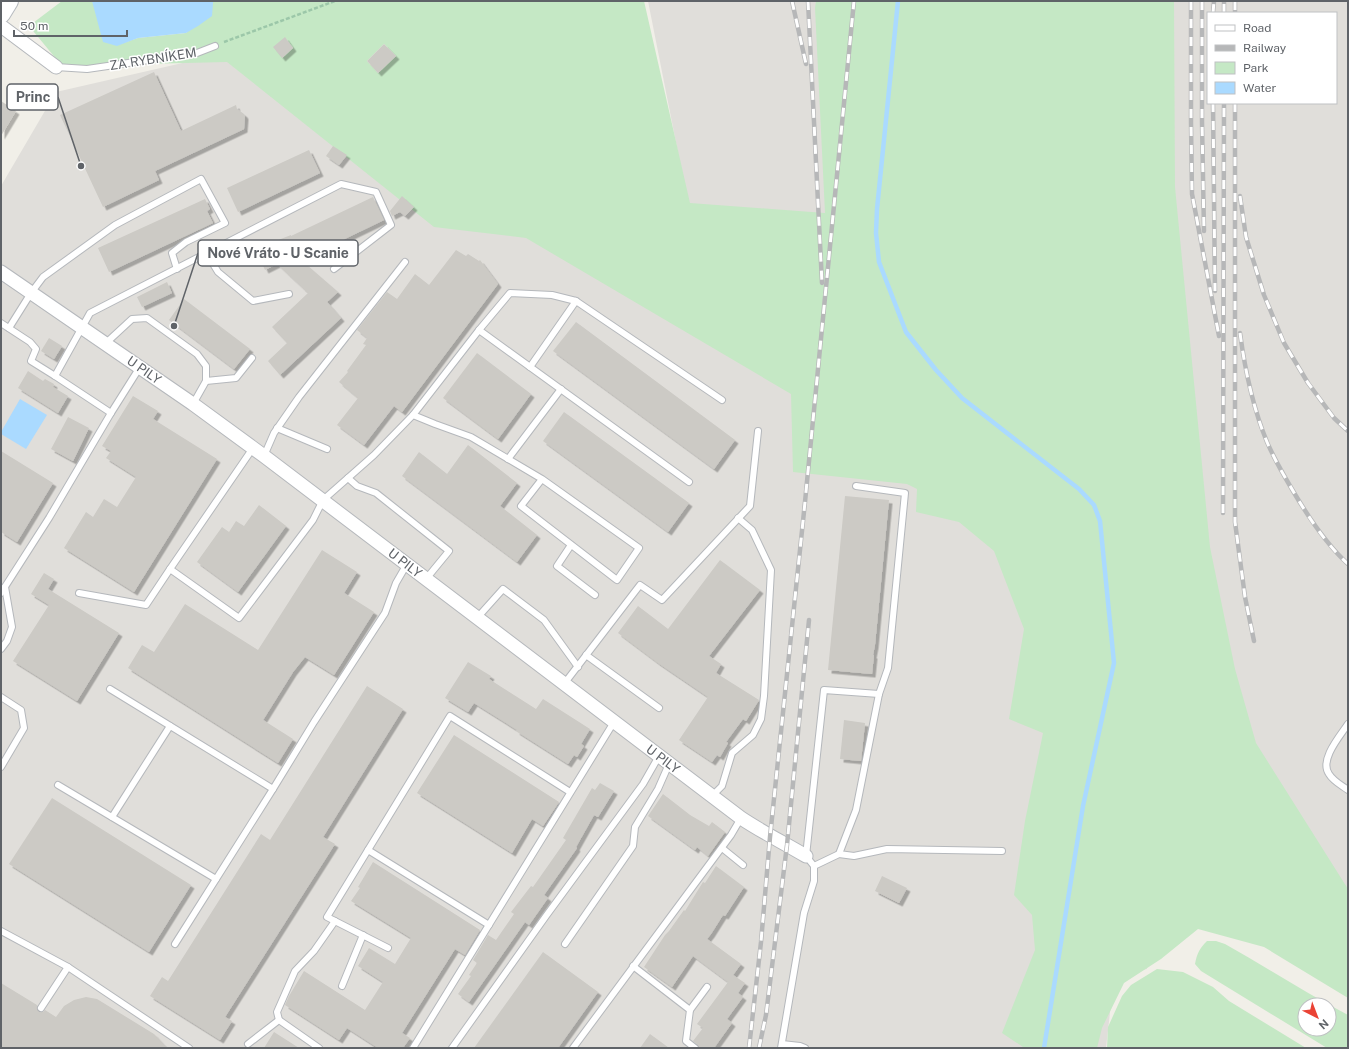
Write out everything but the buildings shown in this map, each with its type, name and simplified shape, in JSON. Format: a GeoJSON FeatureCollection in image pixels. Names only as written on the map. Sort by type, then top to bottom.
{"type":"FeatureCollection","features":[{"type":"Feature","properties":{"kind":"main road"},"geometry":{"type":"LineString","coordinates":[[1,14],[9,1]]}},
{"type":"Feature","properties":{"kind":"street","name":"ZA RYBNÍKEM"},"geometry":{"type":"LineString","coordinates":[[1,26],[56,67]]}},
{"type":"Feature","properties":{"kind":"street","name":"U PILY"},"geometry":{"type":"LineString","coordinates":[[1,272],[193,404],[323,500],[741,818],[770,837],[787,845],[810,861]]}},
{"type":"Feature","properties":{"kind":"lane","name":"ZA RYBNÍKEM"},"geometry":{"type":"LineString","coordinates":[[56,67],[87,69],[197,53],[215,46]]}},
{"type":"Feature","properties":{"kind":"lane"},"geometry":{"type":"LineString","coordinates":[[9,328],[31,293],[44,277],[115,225],[201,179],[225,223],[186,242],[172,254],[177,269]]}},
{"type":"Feature","properties":{"kind":"lane"},"geometry":{"type":"LineString","coordinates":[[55,376],[90,313],[341,184],[376,192],[392,224],[334,269]]}},
{"type":"Feature","properties":{"kind":"lane"},"geometry":{"type":"LineString","coordinates":[[207,254],[218,272],[253,301],[289,294]]}},
{"type":"Feature","properties":{"kind":"lane"},"geometry":{"type":"LineString","coordinates":[[264,456],[277,428],[299,397],[405,262]]}},
{"type":"Feature","properties":{"kind":"lane"},"geometry":{"type":"LineString","coordinates":[[170,569],[239,618],[313,520],[323,500],[374,455],[413,414],[510,293],[552,295],[576,301],[722,400]]}},
{"type":"Feature","properties":{"kind":"lane"},"geometry":{"type":"LineString","coordinates":[[530,367],[576,301]]}},
{"type":"Feature","properties":{"kind":"lane"},"geometry":{"type":"LineString","coordinates":[[106,343],[132,318],[147,318],[196,354],[206,366],[206,380],[193,404]]}},
{"type":"Feature","properties":{"kind":"lane"},"geometry":{"type":"LineString","coordinates":[[1,323],[30,342],[36,349],[31,362],[112,413]]}},
{"type":"Feature","properties":{"kind":"lane"},"geometry":{"type":"LineString","coordinates":[[479,330],[689,482]]}},
{"type":"Feature","properties":{"kind":"lane"},"geometry":{"type":"LineString","coordinates":[[206,380],[236,378],[252,358]]}},
{"type":"Feature","properties":{"kind":"lane"},"geometry":{"type":"LineString","coordinates":[[1,648],[7,641],[12,627],[3,590],[49,518],[140,367]]}},
{"type":"Feature","properties":{"kind":"lane"},"geometry":{"type":"LineString","coordinates":[[508,459],[561,389]]}},
{"type":"Feature","properties":{"kind":"lane"},"geometry":{"type":"LineString","coordinates":[[413,414],[471,437],[542,479],[639,548],[617,580],[521,506],[542,479]]}},
{"type":"Feature","properties":{"kind":"lane"},"geometry":{"type":"LineString","coordinates":[[277,428],[327,448]]}},
{"type":"Feature","properties":{"kind":"lane"},"geometry":{"type":"LineString","coordinates":[[564,684],[640,585],[662,600],[750,506],[758,431]]}},
{"type":"Feature","properties":{"kind":"lane"},"geometry":{"type":"LineString","coordinates":[[79,593],[146,605],[253,448]]}},
{"type":"Feature","properties":{"kind":"lane"},"geometry":{"type":"LineString","coordinates":[[348,478],[357,486],[376,493],[449,551],[426,579]]}},
{"type":"Feature","properties":{"kind":"lane"},"geometry":{"type":"LineString","coordinates":[[839,854],[856,810],[879,694],[888,668],[905,493],[856,486]]}},
{"type":"Feature","properties":{"kind":"lane"},"geometry":{"type":"LineString","coordinates":[[712,796],[722,786],[732,753],[753,735],[761,719],[764,696],[771,570],[752,530],[738,518]]}},
{"type":"Feature","properties":{"kind":"lane"},"geometry":{"type":"LineString","coordinates":[[571,545],[557,566],[595,595]]}},
{"type":"Feature","properties":{"kind":"lane"},"geometry":{"type":"LineString","coordinates":[[175,944],[274,789],[314,722],[385,614],[396,584],[407,564]]}},
{"type":"Feature","properties":{"kind":"lane"},"geometry":{"type":"LineString","coordinates":[[477,618],[503,589],[544,620],[578,667]]}},
{"type":"Feature","properties":{"kind":"lane"},"geometry":{"type":"LineString","coordinates":[[586,655],[659,708]]}},
{"type":"Feature","properties":{"kind":"lane"},"geometry":{"type":"LineString","coordinates":[[110,689],[274,789]]}},
{"type":"Feature","properties":{"kind":"lane"},"geometry":{"type":"LineString","coordinates":[[805,1048],[800,1046],[782,1046],[804,913],[814,881],[810,861],[824,690],[879,694]]}},
{"type":"Feature","properties":{"kind":"lane"},"geometry":{"type":"LineString","coordinates":[[1,697],[21,710],[24,728],[1,768]]}},
{"type":"Feature","properties":{"kind":"lane"},"geometry":{"type":"LineString","coordinates":[[388,948],[327,917],[450,716],[570,792]]}},
{"type":"Feature","properties":{"kind":"lane"},"geometry":{"type":"LineString","coordinates":[[413,1048],[614,722]]}},
{"type":"Feature","properties":{"kind":"lane"},"geometry":{"type":"LineString","coordinates":[[1348,724],[1326,758],[1327,772],[1332,778],[1348,790]]}},
{"type":"Feature","properties":{"kind":"lane"},"geometry":{"type":"LineString","coordinates":[[112,816],[170,726]]}},
{"type":"Feature","properties":{"kind":"lane"},"geometry":{"type":"LineString","coordinates":[[565,944],[633,846],[635,827],[658,789],[664,760]]}},
{"type":"Feature","properties":{"kind":"lane"},"geometry":{"type":"LineString","coordinates":[[452,1048],[546,916],[643,784],[664,760]]}},
{"type":"Feature","properties":{"kind":"lane"},"geometry":{"type":"LineString","coordinates":[[58,785],[112,816],[216,880]]}},
{"type":"Feature","properties":{"kind":"lane"},"geometry":{"type":"LineString","coordinates":[[573,1048],[732,835],[741,818]]}},
{"type":"Feature","properties":{"kind":"lane"},"geometry":{"type":"LineString","coordinates":[[722,848],[743,865]]}},
{"type":"Feature","properties":{"kind":"lane"},"geometry":{"type":"LineString","coordinates":[[810,861],[839,854],[854,856],[886,849],[1002,851]]}},
{"type":"Feature","properties":{"kind":"lane"},"geometry":{"type":"LineString","coordinates":[[368,850],[489,925]]}},
{"type":"Feature","properties":{"kind":"lane"},"geometry":{"type":"LineString","coordinates":[[319,1048],[279,1020],[277,1012],[295,971],[314,951],[335,921]]}},
{"type":"Feature","properties":{"kind":"lane"},"geometry":{"type":"LineString","coordinates":[[1,931],[68,967],[189,1048]]}},
{"type":"Feature","properties":{"kind":"lane"},"geometry":{"type":"LineString","coordinates":[[342,986],[363,935]]}},
{"type":"Feature","properties":{"kind":"lane"},"geometry":{"type":"LineString","coordinates":[[633,966],[690,1010]]}},
{"type":"Feature","properties":{"kind":"lane"},"geometry":{"type":"LineString","coordinates":[[41,1008],[68,967]]}},
{"type":"Feature","properties":{"kind":"lane"},"geometry":{"type":"LineString","coordinates":[[695,1048],[686,1042],[690,1010],[707,987]]}},
{"type":"Feature","properties":{"kind":"lane"},"geometry":{"type":"LineString","coordinates":[[248,1044],[279,1020]]}},
{"type":"Feature","properties":{"kind":"path","name":"ZA RYBNÍKEM"},"geometry":{"type":"LineString","coordinates":[[215,46],[335,1]]}},
{"type":"Feature","properties":{"kind":"shaded area"},"geometry":{"type":"Polygon","coordinates":[[[648,1],[1348,1],[1348,930],[1159,646],[1147,969],[1130,972],[1113,986],[1106,1048],[1,1048],[1,186],[56,92],[239,50],[684,183],[648,1]]]}},
{"type":"Feature","properties":{"kind":"green space"},"geometry":{"type":"Polygon","coordinates":[[[62,1],[92,1],[117,45],[138,38],[186,33],[213,3],[213,1],[644,1],[690,203],[825,213],[815,8],[816,1],[1174,1],[1175,187],[1210,547],[1235,669],[1256,743],[1348,889],[1348,998],[1264,947],[1198,929],[1161,959],[1124,983],[1102,1028],[1097,1048],[1023,1048],[1002,1033],[1035,950],[1032,915],[1014,895],[1025,821],[1043,733],[1009,719],[1024,629],[994,551],[959,522],[916,512],[917,489],[907,484],[793,472],[791,394],[526,238],[434,227],[227,62],[62,66],[29,26],[62,1]],[[285,38],[282,58],[293,48],[285,38]],[[384,44],[367,61],[378,73],[396,56],[384,44]]]}},
{"type":"Feature","properties":{"kind":"green space"},"geometry":{"type":"Polygon","coordinates":[[[1207,941],[1216,941],[1225,944],[1315,997],[1297,997],[1297,1030],[1201,971],[1195,964],[1201,948],[1207,941]]]}},
{"type":"Feature","properties":{"kind":"green space"},"geometry":{"type":"Polygon","coordinates":[[[1157,969],[1183,972],[1213,987],[1229,1001],[1306,1048],[1107,1048],[1108,1027],[1122,996],[1131,985],[1157,969]]]}},
{"type":"Feature","properties":{"kind":"green space"},"geometry":{"type":"Polygon","coordinates":[[[1337,1009],[1348,1015],[1348,1048],[1327,1048],[1309,1037],[1337,1037],[1337,1009]]]}},
{"type":"Feature","properties":{"kind":"water"},"geometry":{"type":"Polygon","coordinates":[[[92,1],[213,1],[213,3],[212,16],[186,33],[138,38],[117,46],[103,42],[92,1]]]}},
{"type":"Feature","properties":{"kind":"water"},"geometry":{"type":"Polygon","coordinates":[[[20,399],[47,415],[26,449],[1,434],[20,399]]]}},
{"type":"Feature","properties":{"kind":"waterway"},"geometry":{"type":"LineString","coordinates":[[898,1],[877,209],[876,233],[879,262],[906,332],[936,370],[962,398],[1079,489],[1094,505],[1100,521],[1114,663],[1083,806],[1044,1048]]}},
{"type":"Feature","properties":{"kind":"railway"},"geometry":{"type":"LineString","coordinates":[[792,1],[806,64]]}},
{"type":"Feature","properties":{"kind":"railway"},"geometry":{"type":"LineString","coordinates":[[808,1],[822,283]]}},
{"type":"Feature","properties":{"kind":"railway"},"geometry":{"type":"LineString","coordinates":[[749,1048],[761,942],[770,837],[805,502],[854,1]]}},
{"type":"Feature","properties":{"kind":"railway"},"geometry":{"type":"LineString","coordinates":[[1191,1],[1192,194],[1219,336]]}},
{"type":"Feature","properties":{"kind":"railway"},"geometry":{"type":"LineString","coordinates":[[1202,1],[1204,231]]}},
{"type":"Feature","properties":{"kind":"railway"},"geometry":{"type":"LineString","coordinates":[[1213,12],[1214,1]]}},
{"type":"Feature","properties":{"kind":"railway"},"geometry":{"type":"LineString","coordinates":[[1224,1],[1224,12]]}},
{"type":"Feature","properties":{"kind":"railway"},"geometry":{"type":"LineString","coordinates":[[1235,1],[1235,12]]}},
{"type":"Feature","properties":{"kind":"railway"},"geometry":{"type":"LineString","coordinates":[[1213,104],[1215,291]]}},
{"type":"Feature","properties":{"kind":"railway"},"geometry":{"type":"LineString","coordinates":[[1223,513],[1224,104]]}},
{"type":"Feature","properties":{"kind":"railway"},"geometry":{"type":"LineString","coordinates":[[1235,104],[1235,522],[1245,597],[1254,641]]}},
{"type":"Feature","properties":{"kind":"railway"},"geometry":{"type":"LineString","coordinates":[[1240,196],[1246,237],[1264,295],[1284,343],[1308,383],[1334,418],[1348,431]]}},
{"type":"Feature","properties":{"kind":"railway"},"geometry":{"type":"LineString","coordinates":[[1240,333],[1247,375],[1262,429],[1270,449],[1288,483],[1326,541],[1348,564]]}},
{"type":"Feature","properties":{"kind":"railway"},"geometry":{"type":"LineString","coordinates":[[759,1048],[766,1015],[787,845],[809,620]]}},
{"type":"Feature","properties":{"kind":"place","name":"Princ"},"geometry":{"type":"Point","coordinates":[81,166]}},
{"type":"Feature","properties":{"kind":"place","name":"Nové Vráto - U Scanie"},"geometry":{"type":"Point","coordinates":[174,326]}}]}
